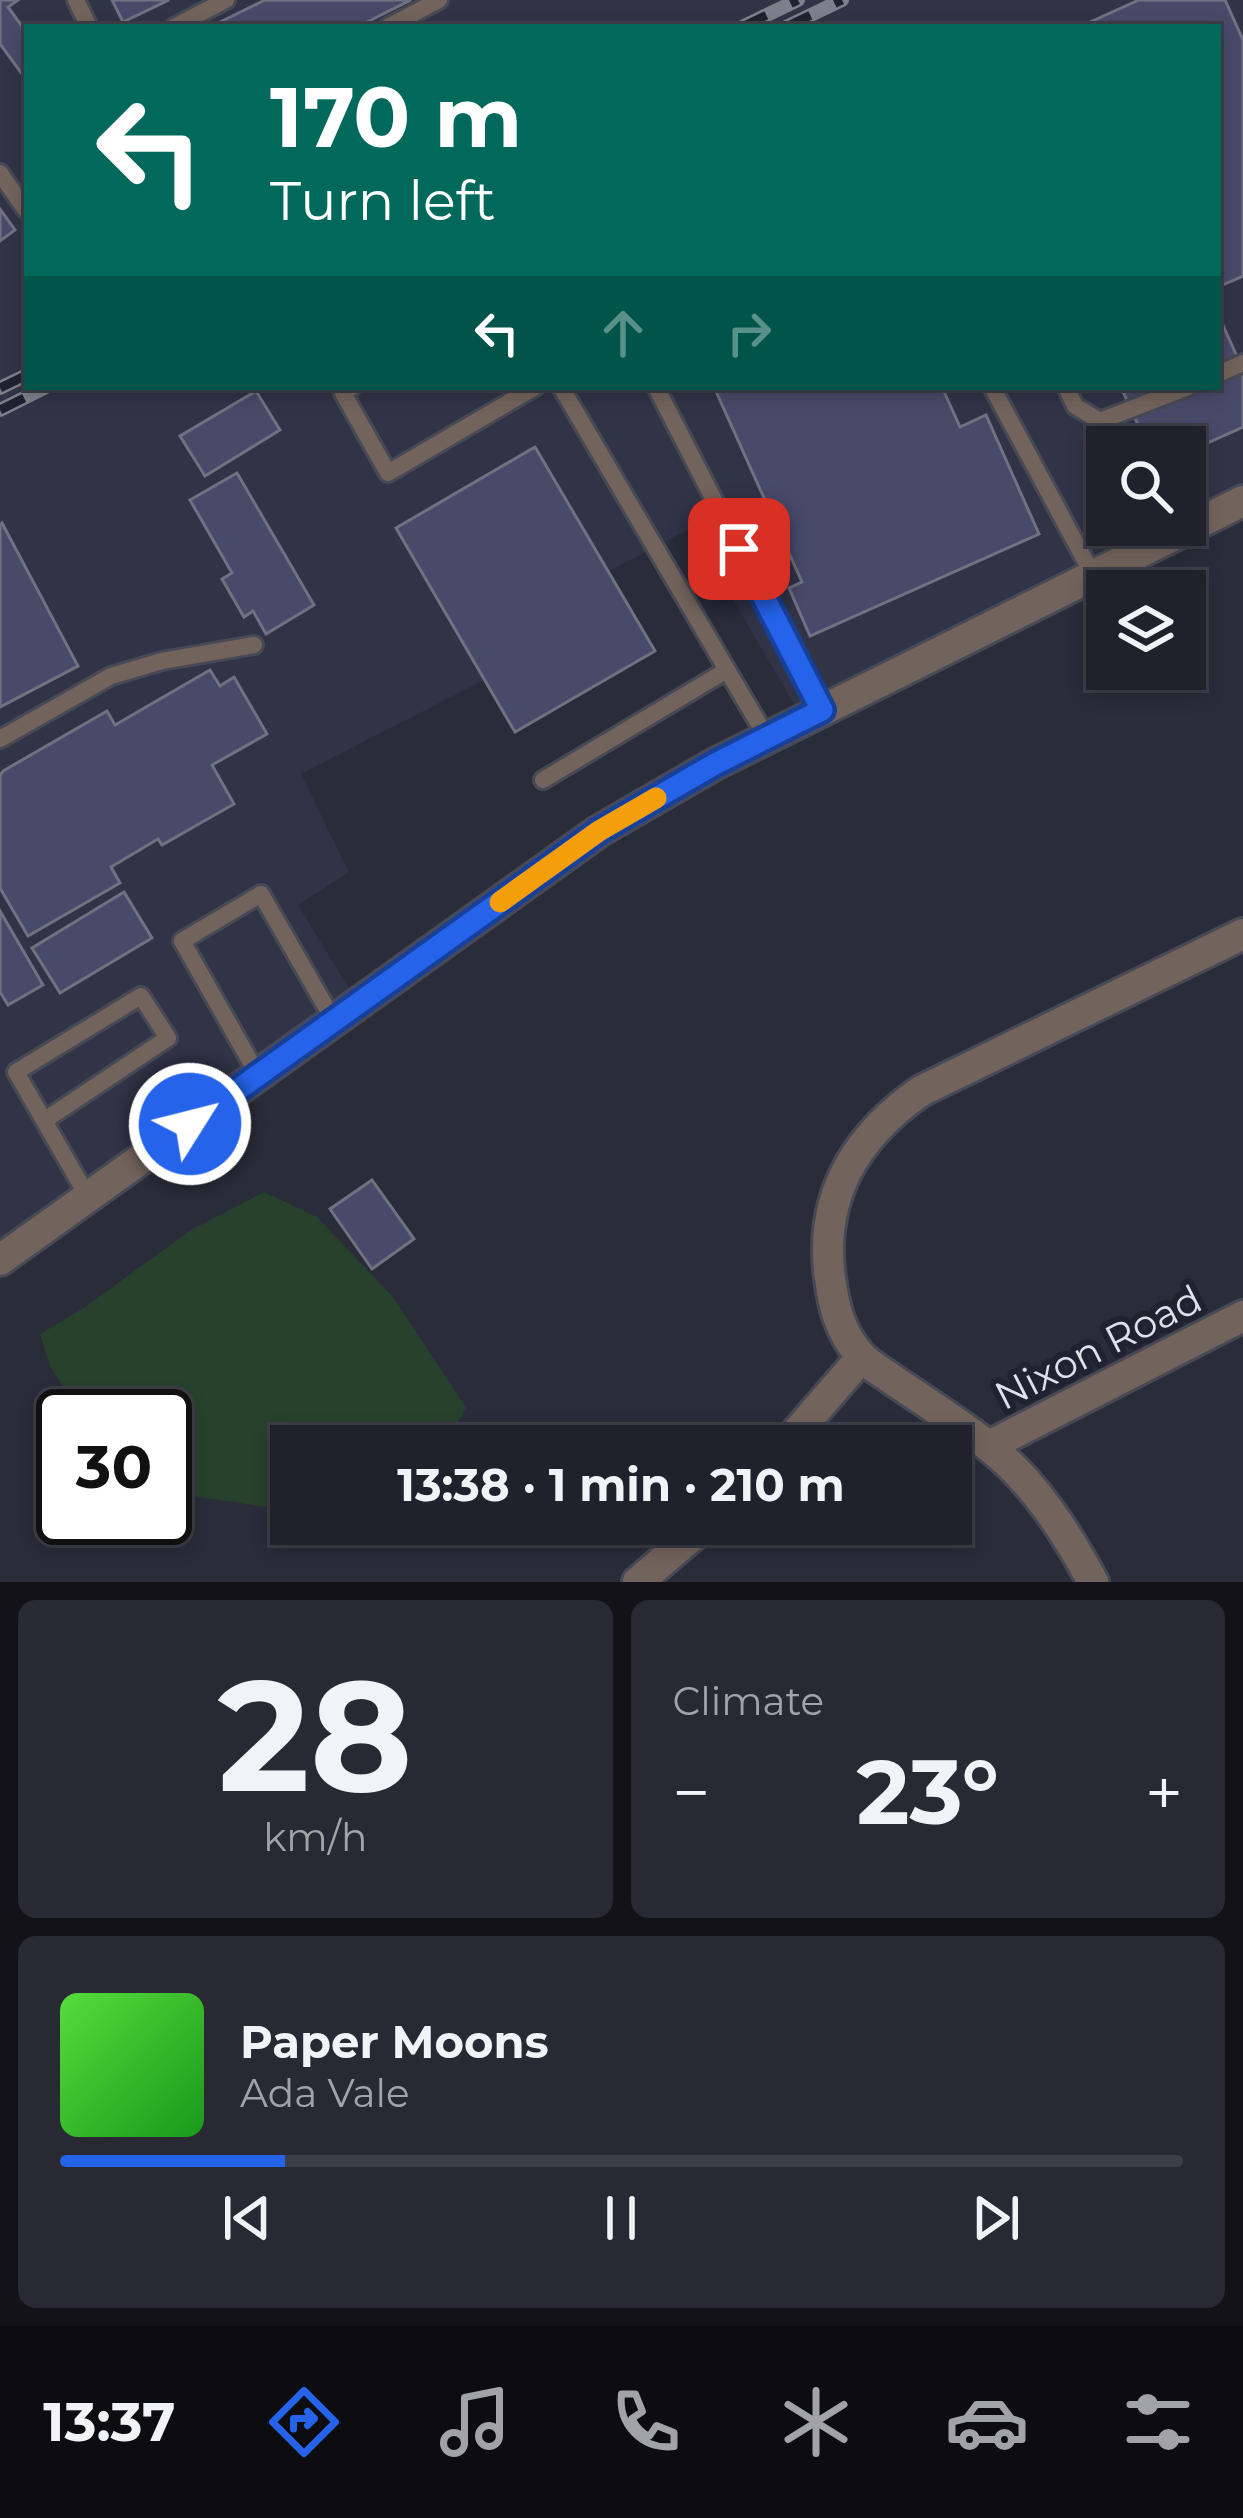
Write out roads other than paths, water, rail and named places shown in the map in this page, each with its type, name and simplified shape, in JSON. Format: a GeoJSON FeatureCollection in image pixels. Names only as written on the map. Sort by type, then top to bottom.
{"type":"FeatureCollection","features":[{"type":"Feature","properties":{"kind":"street"},"geometry":{"type":"LineString","coordinates":[[1103,570],[1243,501]]}},
{"type":"Feature","properties":{"kind":"street"},"geometry":{"type":"LineString","coordinates":[[0,1260],[599,831],[766,738],[1086,578]]}},
{"type":"Feature","properties":{"kind":"street"},"geometry":{"type":"LineString","coordinates":[[1093,1582],[1052,1514],[989,1446],[861,1358],[836,1320],[826,1238],[829,1209],[867,1140],[894,1110],[921,1091],[1243,934]]}},
{"type":"Feature","properties":{"kind":"street","name":"Nixon Road"},"geometry":{"type":"LineString","coordinates":[[989,1446],[1243,1316]]}},
{"type":"Feature","properties":{"kind":"street"},"geometry":{"type":"LineString","coordinates":[[802,1425],[861,1358]]}},
{"type":"Feature","properties":{"kind":"street"},"geometry":{"type":"LineString","coordinates":[[638,1582],[681,1545]]}},
{"type":"Feature","properties":{"kind":"lane"},"geometry":{"type":"LineString","coordinates":[[180,24],[226,0]]}},
{"type":"Feature","properties":{"kind":"lane"},"geometry":{"type":"LineString","coordinates":[[394,24],[439,0]]}},
{"type":"Feature","properties":{"kind":"lane"},"geometry":{"type":"LineString","coordinates":[[0,173],[24,208]]}},
{"type":"Feature","properties":{"kind":"lane"},"geometry":{"type":"LineString","coordinates":[[348,390],[343,393],[388,473],[530,390]]}},
{"type":"Feature","properties":{"kind":"lane"},"geometry":{"type":"LineString","coordinates":[[563,390],[766,738]]}},
{"type":"Feature","properties":{"kind":"lane"},"geometry":{"type":"LineString","coordinates":[[658,390],[822,710]]}},
{"type":"Feature","properties":{"kind":"lane"},"geometry":{"type":"LineString","coordinates":[[994,390],[1090,570]]}},
{"type":"Feature","properties":{"kind":"lane"},"geometry":{"type":"LineString","coordinates":[[1067,390],[1075,406],[1100,421],[1180,390]]}},
{"type":"Feature","properties":{"kind":"lane"},"geometry":{"type":"LineString","coordinates":[[0,739],[111,676],[162,661],[254,645]]}},
{"type":"Feature","properties":{"kind":"lane"},"geometry":{"type":"LineString","coordinates":[[543,780],[727,670]]}},
{"type":"Feature","properties":{"kind":"lane"},"geometry":{"type":"LineString","coordinates":[[258,1075],[182,941],[261,894],[334,1021]]}},
{"type":"Feature","properties":{"kind":"lane"},"geometry":{"type":"LineString","coordinates":[[45,1120],[168,1038],[141,996],[16,1072],[88,1197]]}},
{"type":"Feature","properties":{"kind":"railway"},"geometry":{"type":"LineString","coordinates":[[748,24],[798,0]]}},
{"type":"Feature","properties":{"kind":"railway"},"geometry":{"type":"LineString","coordinates":[[792,24],[842,0]]}},
{"type":"Feature","properties":{"kind":"railway"},"geometry":{"type":"LineString","coordinates":[[0,388],[24,376]]}},
{"type":"Feature","properties":{"kind":"railway"},"geometry":{"type":"LineString","coordinates":[[0,410],[40,390]]}}]}
